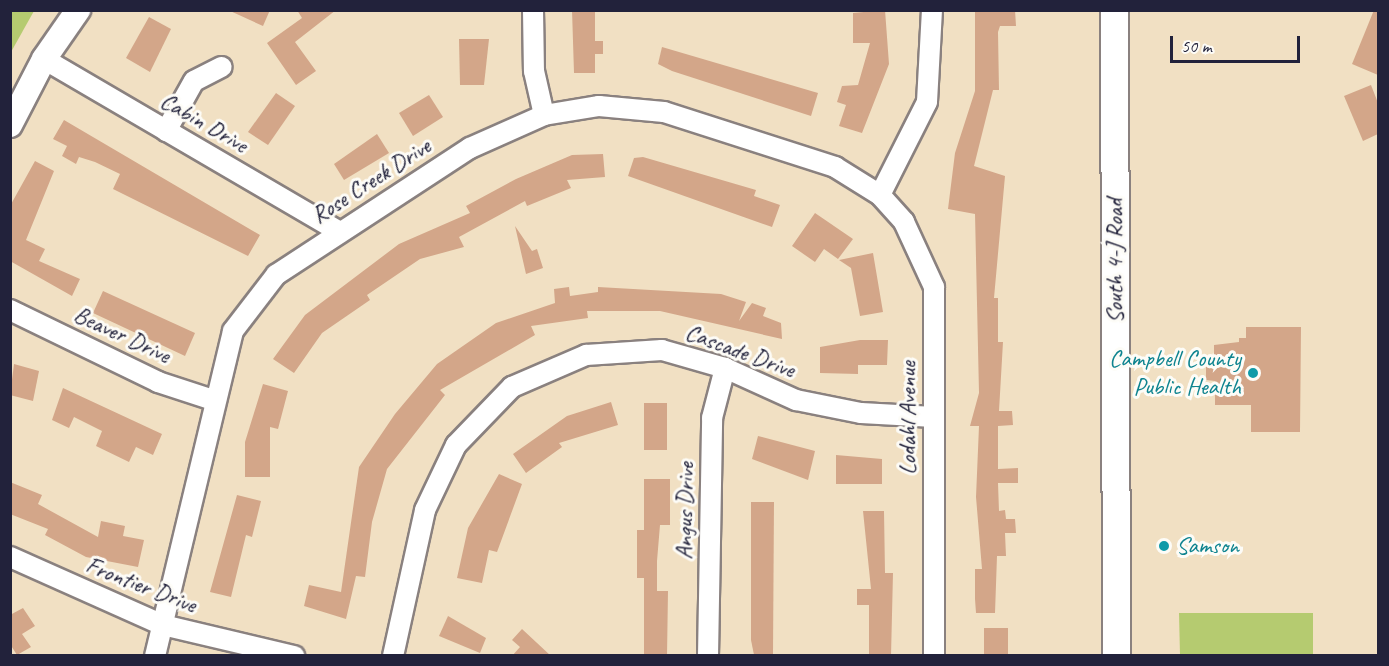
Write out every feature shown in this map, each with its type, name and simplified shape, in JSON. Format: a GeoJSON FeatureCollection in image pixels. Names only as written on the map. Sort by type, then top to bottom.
{"type":"FeatureCollection","features":[{"type":"Feature","properties":{"kind":"main road","name":"South 4-J Road"},"geometry":{"type":"LineString","coordinates":[[1114,10],[1116,656]]}},
{"type":"Feature","properties":{"kind":"street"},"geometry":{"type":"LineString","coordinates":[[10,125],[44,59],[78,10]]}},
{"type":"Feature","properties":{"kind":"street"},"geometry":{"type":"LineString","coordinates":[[533,10],[534,71],[544,115]]}},
{"type":"Feature","properties":{"kind":"street"},"geometry":{"type":"LineString","coordinates":[[880,195],[927,102],[932,10]]}},
{"type":"Feature","properties":{"kind":"street","name":"Cabin Drive"},"geometry":{"type":"LineString","coordinates":[[44,59],[338,231]]}},
{"type":"Feature","properties":{"kind":"street"},"geometry":{"type":"LineString","coordinates":[[166,131],[194,81],[222,67]]}},
{"type":"Feature","properties":{"kind":"street","name":"Rose Creek Drive"},"geometry":{"type":"LineString","coordinates":[[155,656],[213,400],[233,331],[276,275],[338,231],[470,148],[544,115],[599,106],[664,112],[835,167],[880,195]]}},
{"type":"Feature","properties":{"kind":"street","name":"Lodahl Avenue"},"geometry":{"type":"LineString","coordinates":[[880,195],[904,222],[934,287],[934,656]]}},
{"type":"Feature","properties":{"kind":"street","name":"Beaver Drive"},"geometry":{"type":"LineString","coordinates":[[10,310],[158,382],[213,400]]}},
{"type":"Feature","properties":{"kind":"street","name":"Cascade Drive"},"geometry":{"type":"LineString","coordinates":[[393,656],[425,510],[456,445],[512,387],[586,355],[662,350],[725,368],[796,400],[861,413],[934,417]]}},
{"type":"Feature","properties":{"kind":"street","name":"Angus Drive"},"geometry":{"type":"LineString","coordinates":[[708,656],[712,418],[725,368]]}},
{"type":"Feature","properties":{"kind":"street","name":"Frontier Drive"},"geometry":{"type":"LineString","coordinates":[[10,557],[163,625],[294,656]]}},
{"type":"Feature","properties":{"kind":"green space"},"geometry":{"type":"Polygon","coordinates":[[[10,11],[34,11],[11,52],[10,11]]]}},
{"type":"Feature","properties":{"kind":"green space"},"geometry":{"type":"Polygon","coordinates":[[[1179,613],[1313,613],[1313,655],[1180,655],[1179,613]]]}},
{"type":"Feature","properties":{"kind":"building"},"geometry":{"type":"Polygon","coordinates":[[[228,10],[270,10],[263,26],[228,10]]]}},
{"type":"Feature","properties":{"kind":"building"},"geometry":{"type":"Polygon","coordinates":[[[297,10],[336,10],[295,42],[316,71],[296,85],[267,43],[302,18],[297,10]]]}},
{"type":"Feature","properties":{"kind":"building"},"geometry":{"type":"Polygon","coordinates":[[[572,10],[595,10],[595,41],[603,41],[603,54],[595,54],[595,73],[574,73],[572,10]]]}},
{"type":"Feature","properties":{"kind":"building"},"geometry":{"type":"Polygon","coordinates":[[[885,10],[889,64],[862,133],[839,126],[846,105],[837,102],[842,86],[858,85],[870,43],[853,43],[853,13],[885,10]]]}},
{"type":"Feature","properties":{"kind":"building"},"geometry":{"type":"Polygon","coordinates":[[[975,10],[1015,10],[1016,26],[1000,26],[998,32],[999,90],[993,90],[974,166],[1005,176],[994,298],[998,298],[998,342],[1003,342],[999,411],[1012,411],[1013,425],[998,426],[998,469],[1018,468],[1018,483],[998,483],[999,511],[1005,510],[1006,519],[1015,519],[1016,533],[1005,533],[1006,556],[997,556],[995,613],[976,613],[975,599],[975,569],[982,569],[976,497],[979,426],[970,426],[979,393],[975,214],[948,209],[955,153],[975,91],[975,10]]]}},
{"type":"Feature","properties":{"kind":"building"},"geometry":{"type":"Polygon","coordinates":[[[1374,10],[1378,10],[1378,75],[1352,64],[1374,10]]]}},
{"type":"Feature","properties":{"kind":"building"},"geometry":{"type":"Polygon","coordinates":[[[149,17],[171,29],[150,72],[126,58],[149,17]]]}},
{"type":"Feature","properties":{"kind":"building"},"geometry":{"type":"Polygon","coordinates":[[[459,39],[489,39],[484,85],[460,85],[459,39]]]}},
{"type":"Feature","properties":{"kind":"building"},"geometry":{"type":"Polygon","coordinates":[[[662,47],[818,93],[811,116],[672,71],[658,64],[662,47]]]}},
{"type":"Feature","properties":{"kind":"building"},"geometry":{"type":"Polygon","coordinates":[[[1371,85],[1378,103],[1378,134],[1363,141],[1344,96],[1371,85]]]}},
{"type":"Feature","properties":{"kind":"building"},"geometry":{"type":"Polygon","coordinates":[[[276,93],[295,106],[268,145],[248,132],[276,93]]]}},
{"type":"Feature","properties":{"kind":"building"},"geometry":{"type":"Polygon","coordinates":[[[429,95],[443,117],[413,136],[399,113],[429,95]]]}},
{"type":"Feature","properties":{"kind":"building"},"geometry":{"type":"Polygon","coordinates":[[[64,120],[260,235],[248,256],[113,189],[120,174],[79,157],[76,164],[62,156],[67,146],[53,139],[64,120]]]}},
{"type":"Feature","properties":{"kind":"building"},"geometry":{"type":"Polygon","coordinates":[[[377,134],[389,153],[344,180],[334,164],[377,134]]]}},
{"type":"Feature","properties":{"kind":"building"},"geometry":{"type":"Polygon","coordinates":[[[603,154],[605,177],[567,180],[571,188],[527,206],[525,201],[459,237],[464,247],[420,259],[367,295],[370,300],[322,333],[294,373],[273,359],[305,315],[399,244],[470,213],[466,206],[516,179],[572,155],[603,154]]]}},
{"type":"Feature","properties":{"kind":"building"},"geometry":{"type":"Polygon","coordinates":[[[643,157],[756,190],[754,196],[780,205],[772,227],[628,176],[634,158],[643,157]]]}},
{"type":"Feature","properties":{"kind":"building"},"geometry":{"type":"Polygon","coordinates":[[[35,161],[54,171],[26,240],[45,249],[39,261],[80,279],[72,296],[10,261],[10,206],[35,161]]]}},
{"type":"Feature","properties":{"kind":"building"},"geometry":{"type":"Polygon","coordinates":[[[815,213],[853,239],[838,259],[824,249],[815,262],[792,246],[815,213]]]}},
{"type":"Feature","properties":{"kind":"building"},"geometry":{"type":"Polygon","coordinates":[[[515,226],[532,251],[537,249],[543,268],[526,274],[515,226]]]}},
{"type":"Feature","properties":{"kind":"building"},"geometry":{"type":"Polygon","coordinates":[[[873,253],[883,312],[860,316],[851,268],[839,260],[873,253]]]}},
{"type":"Feature","properties":{"kind":"building"},"geometry":{"type":"Polygon","coordinates":[[[569,287],[570,296],[598,292],[598,287],[721,294],[746,302],[739,321],[752,303],[766,308],[763,316],[781,323],[782,339],[660,311],[587,311],[588,318],[531,326],[535,335],[440,390],[445,395],[387,469],[372,522],[365,577],[356,576],[346,619],[304,606],[309,585],[341,592],[359,467],[395,414],[437,364],[496,323],[555,303],[554,289],[569,287]]]}},
{"type":"Feature","properties":{"kind":"building"},"geometry":{"type":"Polygon","coordinates":[[[103,291],[195,333],[185,356],[93,313],[103,291]]]}},
{"type":"Feature","properties":{"kind":"building","name":"Campbell County Public Health"},"geometry":{"type":"Polygon","coordinates":[[[1246,327],[1301,327],[1300,432],[1251,432],[1251,405],[1215,405],[1215,381],[1206,380],[1206,365],[1214,365],[1214,345],[1239,342],[1239,338],[1246,338],[1246,327]]]}},
{"type":"Feature","properties":{"kind":"building"},"geometry":{"type":"Polygon","coordinates":[[[860,340],[888,340],[887,365],[858,365],[858,374],[820,373],[820,347],[860,340]]]}},
{"type":"Feature","properties":{"kind":"building"},"geometry":{"type":"Polygon","coordinates":[[[14,364],[39,371],[33,401],[10,395],[14,364]]]}},
{"type":"Feature","properties":{"kind":"building"},"geometry":{"type":"Polygon","coordinates":[[[263,384],[288,391],[278,429],[270,427],[270,477],[245,477],[245,442],[263,384]]]}},
{"type":"Feature","properties":{"kind":"building"},"geometry":{"type":"Polygon","coordinates":[[[63,388],[162,434],[153,455],[136,447],[129,462],[96,446],[102,431],[74,417],[69,428],[52,420],[63,388]]]}},
{"type":"Feature","properties":{"kind":"building"},"geometry":{"type":"Polygon","coordinates":[[[611,402],[618,425],[559,443],[562,447],[526,473],[513,454],[567,416],[611,402]]]}},
{"type":"Feature","properties":{"kind":"building"},"geometry":{"type":"Polygon","coordinates":[[[644,403],[667,403],[667,450],[644,450],[644,403]]]}},
{"type":"Feature","properties":{"kind":"building"},"geometry":{"type":"Polygon","coordinates":[[[758,436],[815,451],[808,480],[752,459],[758,436]]]}},
{"type":"Feature","properties":{"kind":"building"},"geometry":{"type":"Polygon","coordinates":[[[836,455],[882,459],[882,484],[836,484],[836,455]]]}},
{"type":"Feature","properties":{"kind":"building"},"geometry":{"type":"Polygon","coordinates":[[[499,474],[522,484],[497,552],[489,550],[482,583],[457,578],[468,528],[499,474]]]}},
{"type":"Feature","properties":{"kind":"building"},"geometry":{"type":"Polygon","coordinates":[[[644,479],[670,479],[670,525],[660,525],[657,561],[657,591],[668,591],[667,656],[644,656],[644,578],[637,578],[637,530],[644,530],[644,479]]]}},
{"type":"Feature","properties":{"kind":"building"},"geometry":{"type":"Polygon","coordinates":[[[10,482],[42,495],[38,504],[98,537],[101,521],[125,526],[123,536],[144,540],[138,567],[86,557],[45,535],[48,529],[10,514],[10,482]]]}},
{"type":"Feature","properties":{"kind":"building"},"geometry":{"type":"Polygon","coordinates":[[[237,495],[261,501],[252,537],[246,535],[231,597],[210,592],[237,495]]]}},
{"type":"Feature","properties":{"kind":"building"},"geometry":{"type":"Polygon","coordinates":[[[751,502],[774,502],[773,655],[754,655],[751,640],[751,502]]]}},
{"type":"Feature","properties":{"kind":"building"},"geometry":{"type":"Polygon","coordinates":[[[863,511],[884,511],[885,573],[893,573],[891,656],[869,656],[869,605],[857,605],[857,589],[871,589],[863,511]]]}},
{"type":"Feature","properties":{"kind":"building"},"geometry":{"type":"Polygon","coordinates":[[[23,608],[35,626],[22,634],[31,647],[17,655],[10,644],[10,615],[23,608]]]}},
{"type":"Feature","properties":{"kind":"building"},"geometry":{"type":"Polygon","coordinates":[[[448,616],[486,638],[480,653],[439,636],[448,616]]]}},
{"type":"Feature","properties":{"kind":"building"},"geometry":{"type":"Polygon","coordinates":[[[984,628],[1008,628],[1008,656],[984,656],[984,628]]]}},
{"type":"Feature","properties":{"kind":"building"},"geometry":{"type":"Polygon","coordinates":[[[522,629],[551,656],[512,656],[520,647],[512,640],[522,629]]]}},
{"type":"Feature","properties":{"kind":"place","name":"Campbell County Public Health"},"geometry":{"type":"Point","coordinates":[1253,373]}},
{"type":"Feature","properties":{"kind":"place","name":"Samson"},"geometry":{"type":"Point","coordinates":[1164,546]}}]}
